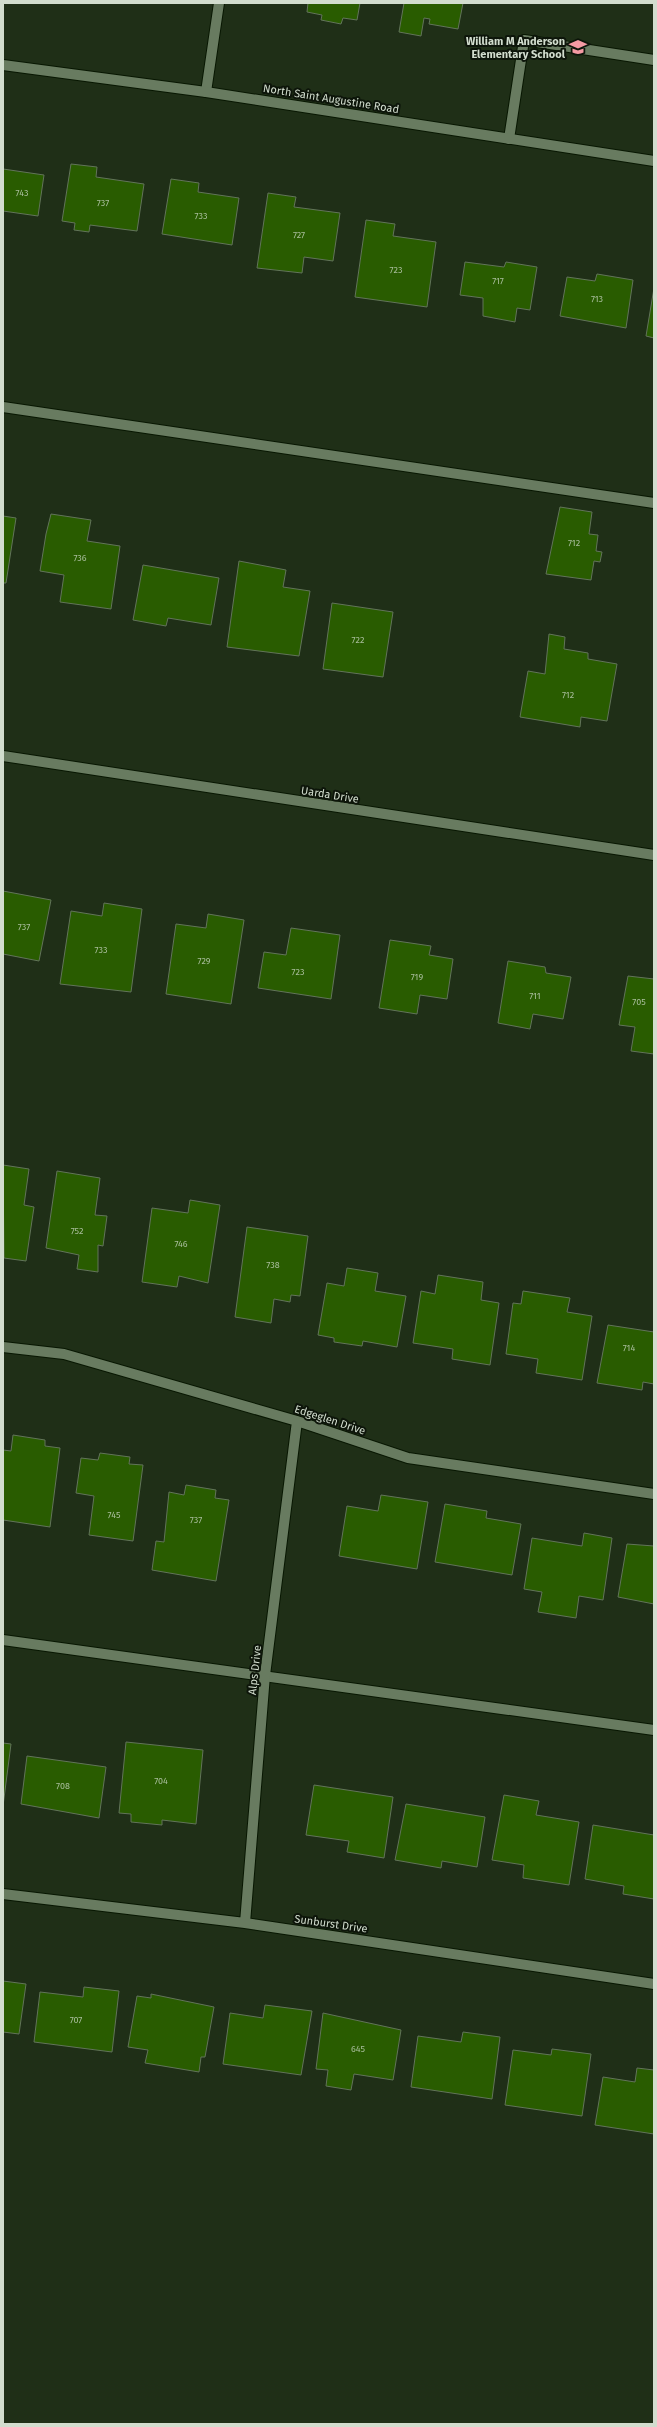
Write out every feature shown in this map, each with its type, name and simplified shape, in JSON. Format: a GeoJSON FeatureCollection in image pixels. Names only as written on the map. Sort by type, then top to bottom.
{"type":"FeatureCollection","features":[{"type":"Feature","properties":{"kind":"street"},"geometry":{"type":"LineString","coordinates":[[206,92],[219,3]]}},
{"type":"Feature","properties":{"kind":"street"},"geometry":{"type":"LineString","coordinates":[[509,139],[524,40],[654,60]]}},
{"type":"Feature","properties":{"kind":"street","name":"North Saint Augustine Road"},"geometry":{"type":"LineString","coordinates":[[3,65],[206,92],[654,161]]}},
{"type":"Feature","properties":{"kind":"street"},"geometry":{"type":"LineString","coordinates":[[3,407],[654,503]]}},
{"type":"Feature","properties":{"kind":"street","name":"Uarda Drive"},"geometry":{"type":"LineString","coordinates":[[3,756],[654,855]]}},
{"type":"Feature","properties":{"kind":"street","name":"Edgeglen Drive"},"geometry":{"type":"LineString","coordinates":[[3,1347],[64,1354],[297,1421],[408,1458],[654,1494]]}},
{"type":"Feature","properties":{"kind":"street","name":"Alps Drive"},"geometry":{"type":"LineString","coordinates":[[245,1923],[266,1675],[297,1421]]}},
{"type":"Feature","properties":{"kind":"street"},"geometry":{"type":"LineString","coordinates":[[3,1640],[266,1675],[654,1730]]}},
{"type":"Feature","properties":{"kind":"street","name":"Sunburst Drive"},"geometry":{"type":"LineString","coordinates":[[3,1894],[245,1923],[654,1984]]}},
{"type":"Feature","properties":{"kind":"building"},"geometry":{"type":"Polygon","coordinates":[[[308,3],[360,3],[357,20],[343,18],[341,24],[321,20],[322,15],[307,12],[308,3]]]}},
{"type":"Feature","properties":{"kind":"building"},"geometry":{"type":"Polygon","coordinates":[[[404,3],[463,3],[458,29],[429,24],[430,19],[424,18],[421,36],[399,32],[404,3]]]}},
{"type":"Feature","properties":{"kind":"building"},"geometry":{"type":"Polygon","coordinates":[[[71,164],[97,167],[96,177],[144,184],[137,231],[90,225],[89,232],[74,230],[75,223],[62,221],[71,164]]]}},
{"type":"Feature","properties":{"kind":"building"},"geometry":{"type":"Polygon","coordinates":[[[3,169],[44,175],[38,216],[3,211],[3,169]]]}},
{"type":"Feature","properties":{"kind":"building"},"geometry":{"type":"Polygon","coordinates":[[[171,179],[199,183],[198,192],[239,198],[232,245],[162,234],[171,179]]]}},
{"type":"Feature","properties":{"kind":"building"},"geometry":{"type":"Polygon","coordinates":[[[268,193],[296,197],[294,207],[340,213],[333,261],[304,257],[302,273],[257,268],[268,193]]]}},
{"type":"Feature","properties":{"kind":"building"},"geometry":{"type":"Polygon","coordinates":[[[366,220],[395,224],[393,236],[436,242],[427,307],[355,297],[366,220]]]}},
{"type":"Feature","properties":{"kind":"building"},"geometry":{"type":"Polygon","coordinates":[[[465,262],[504,267],[506,262],[537,267],[530,310],[517,308],[515,322],[483,316],[483,298],[460,295],[465,262]]]}},
{"type":"Feature","properties":{"kind":"building"},"geometry":{"type":"Polygon","coordinates":[[[597,274],[633,280],[626,328],[560,316],[567,277],[595,281],[597,274]]]}},
{"type":"Feature","properties":{"kind":"building"},"geometry":{"type":"Polygon","coordinates":[[[654,288],[654,338],[646,336],[654,288]]]}},
{"type":"Feature","properties":{"kind":"building"},"geometry":{"type":"Polygon","coordinates":[[[560,507],[592,512],[589,534],[598,535],[596,551],[602,552],[600,562],[594,561],[591,580],[546,574],[560,507]]]}},
{"type":"Feature","properties":{"kind":"building"},"geometry":{"type":"Polygon","coordinates":[[[51,514],[91,520],[87,541],[120,546],[111,609],[60,602],[64,575],[40,571],[51,514]]]}},
{"type":"Feature","properties":{"kind":"building"},"geometry":{"type":"Polygon","coordinates":[[[3,516],[16,518],[6,583],[3,583],[3,516]]]}},
{"type":"Feature","properties":{"kind":"building"},"geometry":{"type":"Polygon","coordinates":[[[239,561],[286,570],[283,587],[310,591],[299,656],[227,647],[239,561]]]}},
{"type":"Feature","properties":{"kind":"building"},"geometry":{"type":"Polygon","coordinates":[[[143,565],[219,578],[211,625],[168,618],[166,626],[133,620],[143,565]]]}},
{"type":"Feature","properties":{"kind":"building"},"geometry":{"type":"Polygon","coordinates":[[[332,603],[393,612],[383,677],[323,669],[332,603]]]}},
{"type":"Feature","properties":{"kind":"building"},"geometry":{"type":"Polygon","coordinates":[[[549,634],[565,637],[564,649],[588,653],[588,659],[617,664],[607,721],[581,717],[580,727],[520,717],[528,671],[545,674],[549,634]]]}},
{"type":"Feature","properties":{"kind":"building"},"geometry":{"type":"Polygon","coordinates":[[[3,891],[51,900],[39,961],[3,954],[3,891]]]}},
{"type":"Feature","properties":{"kind":"building"},"geometry":{"type":"Polygon","coordinates":[[[104,903],[142,909],[131,992],[60,984],[71,911],[102,916],[104,903]]]}},
{"type":"Feature","properties":{"kind":"building"},"geometry":{"type":"Polygon","coordinates":[[[208,914],[244,920],[231,1004],[166,994],[176,924],[206,928],[208,914]]]}},
{"type":"Feature","properties":{"kind":"building"},"geometry":{"type":"Polygon","coordinates":[[[291,928],[340,935],[331,999],[258,988],[264,952],[286,955],[291,928]]]}},
{"type":"Feature","properties":{"kind":"building"},"geometry":{"type":"Polygon","coordinates":[[[390,940],[431,946],[429,955],[453,959],[447,999],[420,995],[417,1014],[379,1008],[390,940]]]}},
{"type":"Feature","properties":{"kind":"building"},"geometry":{"type":"Polygon","coordinates":[[[508,961],[545,967],[546,973],[571,977],[563,1019],[533,1014],[530,1029],[498,1023],[508,961]]]}},
{"type":"Feature","properties":{"kind":"building"},"geometry":{"type":"Polygon","coordinates":[[[628,976],[654,979],[654,1054],[631,1051],[635,1027],[619,1025],[628,976]]]}},
{"type":"Feature","properties":{"kind":"building"},"geometry":{"type":"Polygon","coordinates":[[[3,1165],[29,1169],[24,1205],[34,1207],[26,1261],[4,1258],[3,1165]]]}},
{"type":"Feature","properties":{"kind":"building"},"geometry":{"type":"Polygon","coordinates":[[[57,1171],[100,1178],[95,1215],[107,1216],[103,1246],[98,1245],[98,1272],[77,1269],[79,1255],[46,1248],[57,1171]]]}},
{"type":"Feature","properties":{"kind":"building"},"geometry":{"type":"Polygon","coordinates":[[[190,1200],[220,1205],[208,1283],[179,1276],[177,1287],[142,1282],[152,1208],[188,1213],[190,1200]]]}},
{"type":"Feature","properties":{"kind":"building"},"geometry":{"type":"Polygon","coordinates":[[[247,1227],[308,1236],[300,1296],[291,1295],[290,1302],[274,1299],[271,1323],[235,1317],[247,1227]]]}},
{"type":"Feature","properties":{"kind":"building"},"geometry":{"type":"Polygon","coordinates":[[[347,1268],[378,1273],[375,1291],[406,1296],[397,1347],[363,1341],[362,1346],[334,1342],[334,1338],[318,1335],[327,1283],[344,1286],[347,1268]]]}},
{"type":"Feature","properties":{"kind":"building"},"geometry":{"type":"Polygon","coordinates":[[[438,1275],[483,1282],[481,1300],[499,1303],[490,1365],[452,1359],[453,1349],[413,1343],[421,1291],[435,1294],[438,1275]]]}},
{"type":"Feature","properties":{"kind":"building"},"geometry":{"type":"Polygon","coordinates":[[[523,1291],[570,1298],[567,1312],[592,1316],[582,1380],[536,1373],[538,1359],[506,1354],[513,1303],[521,1304],[523,1291]]]}},
{"type":"Feature","properties":{"kind":"building"},"geometry":{"type":"Polygon","coordinates":[[[608,1325],[654,1332],[654,1384],[643,1382],[642,1390],[597,1383],[608,1325]]]}},
{"type":"Feature","properties":{"kind":"building"},"geometry":{"type":"Polygon","coordinates":[[[13,1435],[45,1440],[45,1446],[60,1448],[50,1527],[3,1520],[3,1450],[11,1451],[13,1435]]]}},
{"type":"Feature","properties":{"kind":"building"},"geometry":{"type":"Polygon","coordinates":[[[100,1453],[130,1457],[129,1464],[143,1465],[133,1541],[89,1535],[94,1496],[76,1493],[81,1458],[98,1460],[100,1453]]]}},
{"type":"Feature","properties":{"kind":"building"},"geometry":{"type":"Polygon","coordinates":[[[186,1485],[216,1490],[215,1498],[229,1500],[216,1581],[152,1570],[156,1541],[164,1542],[169,1492],[184,1495],[186,1485]]]}},
{"type":"Feature","properties":{"kind":"building"},"geometry":{"type":"Polygon","coordinates":[[[381,1495],[428,1502],[417,1569],[339,1556],[347,1506],[378,1511],[381,1495]]]}},
{"type":"Feature","properties":{"kind":"building"},"geometry":{"type":"Polygon","coordinates":[[[445,1504],[487,1511],[486,1518],[521,1524],[512,1575],[435,1562],[445,1504]]]}},
{"type":"Feature","properties":{"kind":"building"},"geometry":{"type":"Polygon","coordinates":[[[584,1533],[612,1538],[603,1600],[579,1596],[576,1618],[538,1612],[542,1592],[524,1589],[532,1538],[582,1546],[584,1533]]]}},
{"type":"Feature","properties":{"kind":"building"},"geometry":{"type":"Polygon","coordinates":[[[627,1544],[654,1546],[654,1604],[618,1597],[627,1544]]]}},
{"type":"Feature","properties":{"kind":"building"},"geometry":{"type":"Polygon","coordinates":[[[126,1742],[203,1750],[196,1824],[162,1820],[162,1825],[131,1822],[131,1814],[119,1813],[126,1742]]]}},
{"type":"Feature","properties":{"kind":"building"},"geometry":{"type":"Polygon","coordinates":[[[3,1743],[11,1744],[3,1806],[3,1743]]]}},
{"type":"Feature","properties":{"kind":"building"},"geometry":{"type":"Polygon","coordinates":[[[27,1756],[106,1767],[99,1818],[21,1804],[27,1756]]]}},
{"type":"Feature","properties":{"kind":"building"},"geometry":{"type":"Polygon","coordinates":[[[314,1785],[393,1797],[384,1858],[347,1852],[349,1841],[306,1835],[314,1785]]]}},
{"type":"Feature","properties":{"kind":"building"},"geometry":{"type":"Polygon","coordinates":[[[504,1795],[539,1801],[536,1815],[579,1822],[569,1885],[523,1878],[524,1865],[492,1860],[504,1795]]]}},
{"type":"Feature","properties":{"kind":"building"},"geometry":{"type":"Polygon","coordinates":[[[406,1804],[485,1817],[477,1867],[442,1861],[441,1868],[395,1860],[406,1804]]]}},
{"type":"Feature","properties":{"kind":"building"},"geometry":{"type":"Polygon","coordinates":[[[593,1825],[654,1835],[654,1899],[623,1894],[624,1886],[585,1879],[593,1825]]]}},
{"type":"Feature","properties":{"kind":"building"},"geometry":{"type":"Polygon","coordinates":[[[3,1981],[26,1984],[19,2034],[3,2032],[3,1981]]]}},
{"type":"Feature","properties":{"kind":"building"},"geometry":{"type":"Polygon","coordinates":[[[84,1987],[119,1991],[112,2052],[34,2042],[40,1992],[83,1997],[84,1987]]]}},
{"type":"Feature","properties":{"kind":"building"},"geometry":{"type":"Polygon","coordinates":[[[151,1994],[214,2007],[205,2057],[201,2057],[199,2072],[145,2063],[148,2050],[128,2047],[137,1996],[151,1998],[151,1994]]]}},
{"type":"Feature","properties":{"kind":"building"},"geometry":{"type":"Polygon","coordinates":[[[265,2005],[312,2011],[301,2075],[223,2064],[230,2013],[263,2018],[265,2005]]]}},
{"type":"Feature","properties":{"kind":"building"},"geometry":{"type":"Polygon","coordinates":[[[323,2013],[401,2030],[393,2080],[354,2074],[351,2090],[326,2086],[328,2070],[316,2069],[323,2013]]]}},
{"type":"Feature","properties":{"kind":"building"},"geometry":{"type":"Polygon","coordinates":[[[463,2032],[500,2037],[492,2099],[411,2087],[418,2036],[461,2042],[463,2032]]]}},
{"type":"Feature","properties":{"kind":"building"},"geometry":{"type":"Polygon","coordinates":[[[552,2049],[591,2054],[582,2116],[505,2105],[513,2050],[551,2055],[552,2049]]]}},
{"type":"Feature","properties":{"kind":"building"},"geometry":{"type":"Polygon","coordinates":[[[637,2068],[654,2070],[654,2134],[595,2125],[603,2077],[635,2082],[637,2068]]]}},
{"type":"Feature","properties":{"kind":"place","name":"William M Anderson Elementary School"},"geometry":{"type":"Point","coordinates":[578,47]}}]}
